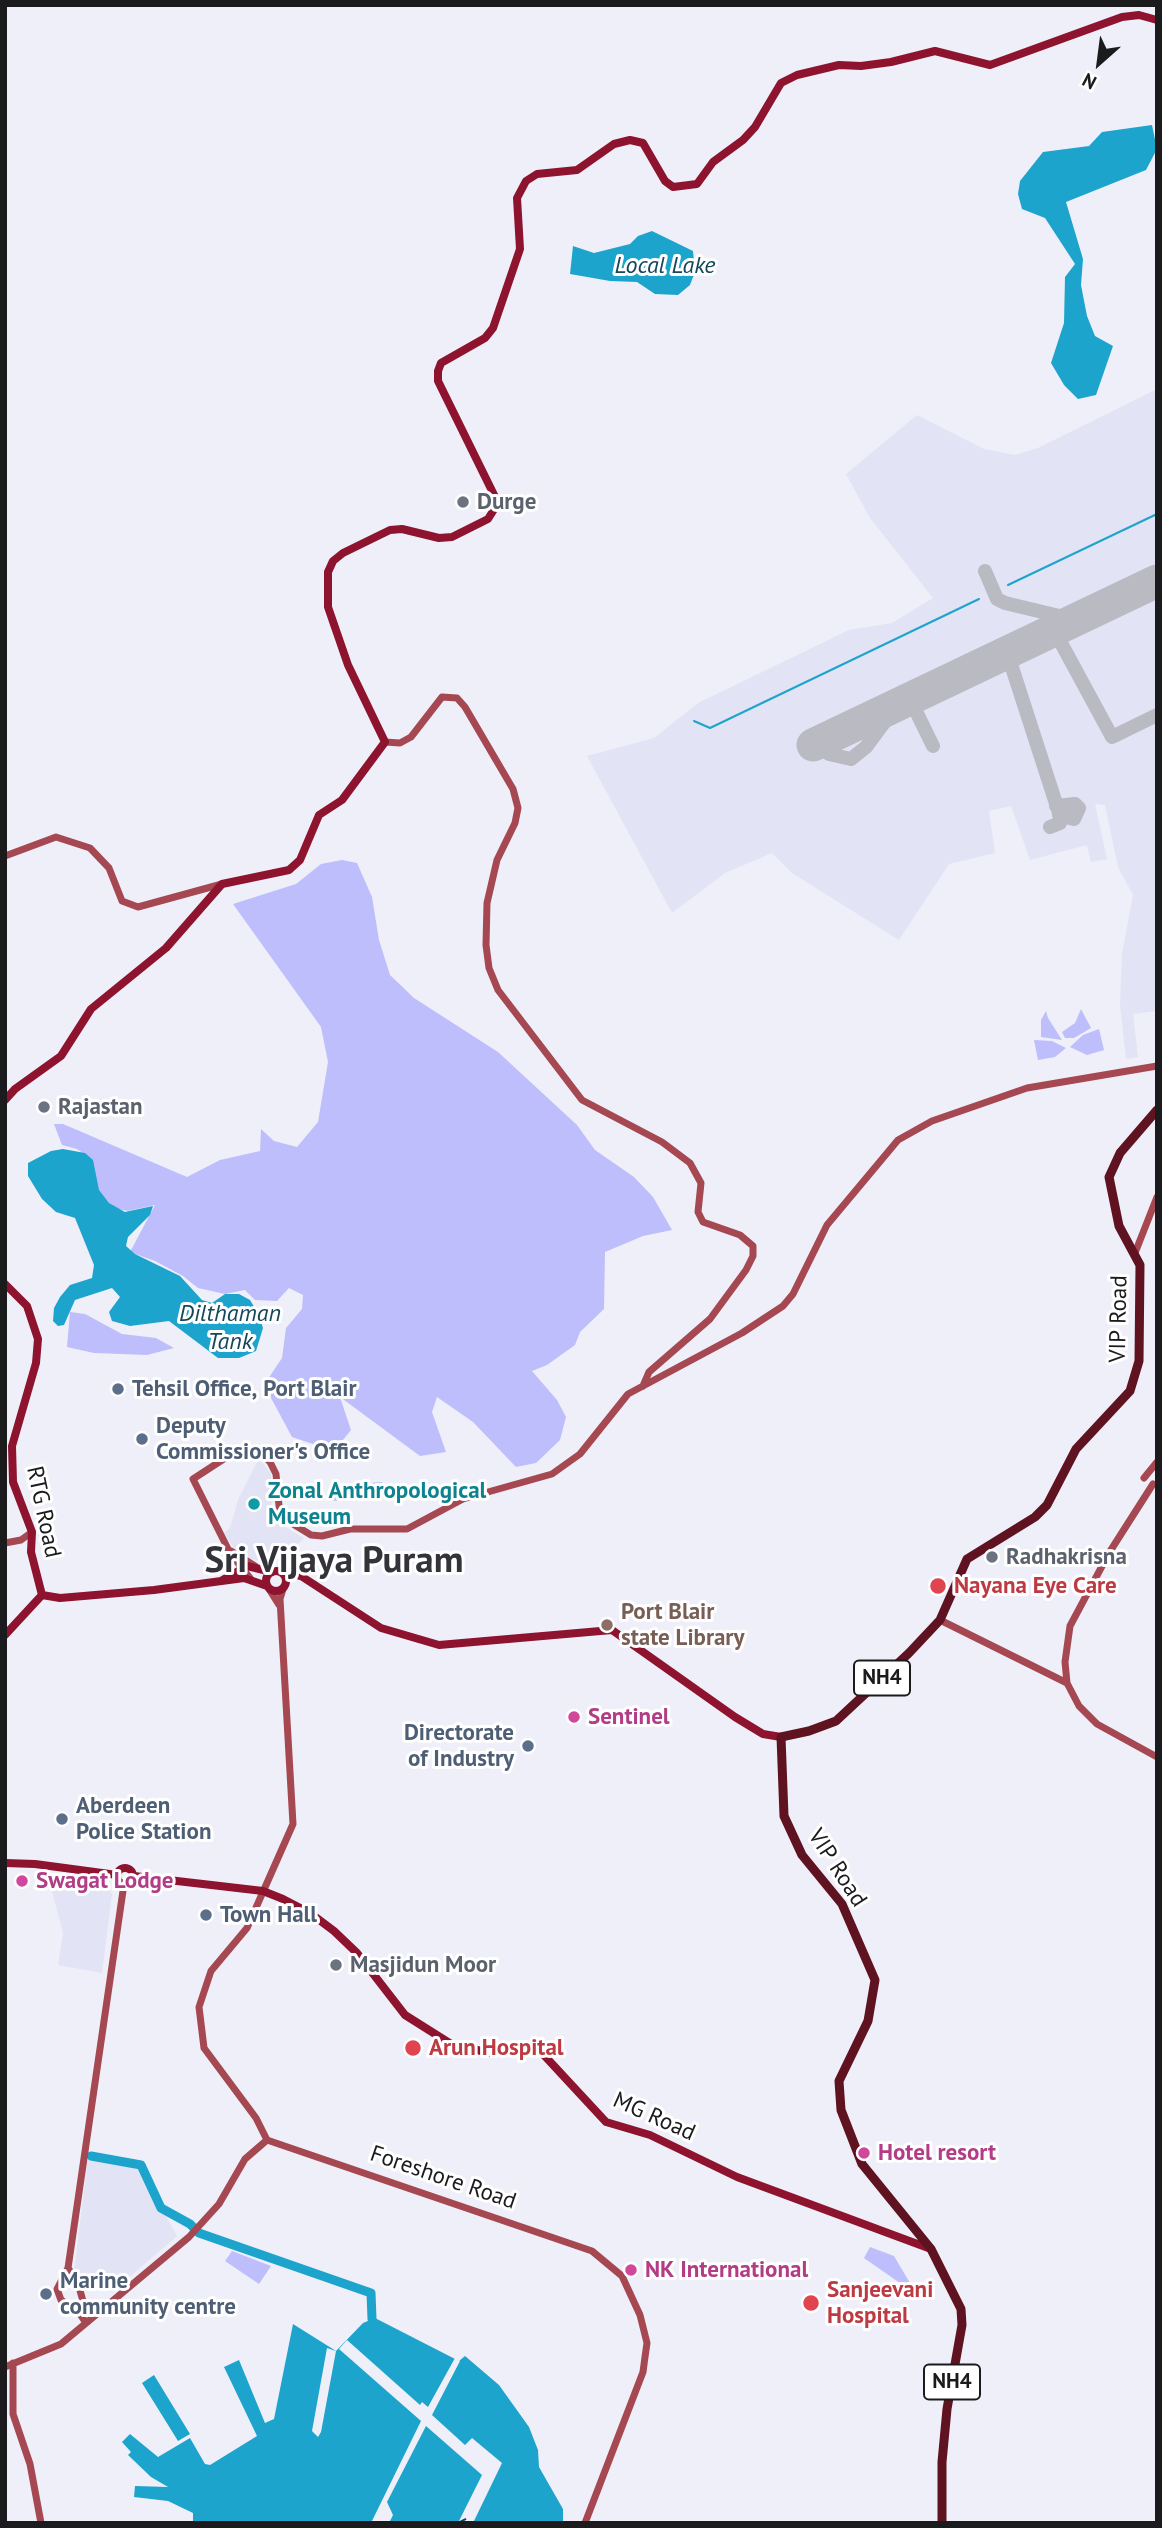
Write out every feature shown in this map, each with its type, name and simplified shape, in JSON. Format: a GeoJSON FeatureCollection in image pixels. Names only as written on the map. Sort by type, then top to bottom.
{"type":"FeatureCollection","features":[{"type":"Feature","properties":{"kind":"highway","name":"VIP Road"},"geometry":{"type":"LineString","coordinates":[[931,2249],[862,2164],[841,2110],[839,2081],[868,2021],[875,1980],[842,1904],[802,1854],[784,1816],[781,1737],[836,1721],[940,1620],[967,1559],[1035,1517],[1047,1504],[1076,1449],[1130,1391],[1136,1378],[1140,1343],[1140,1265],[1119,1226],[1109,1177],[1120,1153],[1157,1110]]}},
{"type":"Feature","properties":{"kind":"highway","name":"NH4"},"geometry":{"type":"LineString","coordinates":[[931,2249],[954,2290],[961,2309],[962,2325],[944,2436],[942,2523]]}},
{"type":"Feature","properties":{"kind":"main road"},"geometry":{"type":"LineString","coordinates":[[385,742],[348,665],[328,607],[328,572],[333,561],[343,553],[390,530],[402,529],[439,538],[452,537],[488,519],[498,503],[438,380],[438,371],[442,363],[485,338],[493,328],[520,249],[517,198],[526,181],[537,174],[577,170],[614,144],[630,140],[643,143],[665,181],[673,187],[696,184],[713,162],[743,141],[755,127],[781,83],[797,75],[839,65],[861,66],[891,62],[935,51],[990,65],[1122,17],[1139,15],[1157,20]]}},
{"type":"Feature","properties":{"kind":"main road"},"geometry":{"type":"LineString","coordinates":[[385,742],[400,743],[411,737],[442,697],[457,698],[465,707],[487,749],[513,789],[518,808],[516,823],[497,860],[487,903],[486,945],[489,968],[498,990],[582,1100],[662,1142],[690,1163],[701,1183],[698,1212],[703,1222],[740,1235],[752,1246],[751,1261],[710,1319],[649,1372],[643,1387]]}},
{"type":"Feature","properties":{"kind":"main road"},"geometry":{"type":"LineString","coordinates":[[5,856],[56,837],[90,848],[109,868],[122,901],[138,907],[222,884],[289,870],[300,860],[320,815],[342,800],[385,742]]}},
{"type":"Feature","properties":{"kind":"main road"},"geometry":{"type":"LineString","coordinates":[[5,1100],[15,1089],[61,1056],[91,1009],[166,948],[222,884]]}},
{"type":"Feature","properties":{"kind":"main road"},"geometry":{"type":"LineString","coordinates":[[310,1583],[300,1581],[278,1591],[250,1578],[240,1569],[227,1548],[193,1479],[236,1451],[247,1449],[261,1452],[276,1474],[280,1516],[296,1527],[323,1536],[350,1529],[407,1530],[463,1499],[523,1484],[566,1466],[580,1454],[628,1394],[742,1333],[783,1306],[793,1294],[827,1226],[898,1140],[932,1121],[1027,1088],[1157,1066]]}},
{"type":"Feature","properties":{"kind":"main road"},"geometry":{"type":"LineString","coordinates":[[1135,1253],[1157,1197]]}},
{"type":"Feature","properties":{"kind":"main road","name":"RTG Road"},"geometry":{"type":"LineString","coordinates":[[5,1284],[27,1306],[38,1339],[36,1363],[12,1446],[13,1482],[32,1532],[31,1552],[42,1595]]}},
{"type":"Feature","properties":{"kind":"main road"},"geometry":{"type":"LineString","coordinates":[[1144,1478],[1157,1462]]}},
{"type":"Feature","properties":{"kind":"main road"},"geometry":{"type":"LineString","coordinates":[[1153,1484],[1109,1553],[1070,1626],[1065,1662],[1067,1683],[1079,1706],[1097,1724],[1157,1757]]}},
{"type":"Feature","properties":{"kind":"main road"},"geometry":{"type":"LineString","coordinates":[[5,1543],[21,1540],[32,1532]]}},
{"type":"Feature","properties":{"kind":"main road"},"geometry":{"type":"LineString","coordinates":[[41,2523],[30,2464],[13,2414],[9,2365],[61,2344],[196,2230],[219,2204],[245,2160],[267,2140],[256,2118],[210,2060],[200,2035],[199,2007],[211,1971],[247,1928],[293,1824],[281,1609],[285,1577],[255,1566],[227,1548]]}},
{"type":"Feature","properties":{"kind":"main road"},"geometry":{"type":"LineString","coordinates":[[219,1583],[240,1569],[255,1566]]}},
{"type":"Feature","properties":{"kind":"main road"},"geometry":{"type":"LineString","coordinates":[[5,1635],[42,1595],[60,1598],[219,1583],[250,1578],[258,1574],[255,1566]]}},
{"type":"Feature","properties":{"kind":"main road"},"geometry":{"type":"LineString","coordinates":[[281,1609],[268,1587],[267,1576],[275,1572],[292,1572],[382,1628],[439,1645],[612,1630],[735,1717],[763,1734],[781,1737]]}},
{"type":"Feature","properties":{"kind":"main road"},"geometry":{"type":"LineString","coordinates":[[940,1620],[1067,1683]]}},
{"type":"Feature","properties":{"kind":"main road"},"geometry":{"type":"LineString","coordinates":[[5,1863],[35,1864],[117,1875],[124,1884],[68,2268],[57,2294],[78,2311],[86,2323]]}},
{"type":"Feature","properties":{"kind":"main road"},"geometry":{"type":"LineString","coordinates":[[117,1875],[120,1869],[126,1867],[132,1870],[134,1876],[131,1882],[124,1884]]}},
{"type":"Feature","properties":{"kind":"main road","name":"MG Road"},"geometry":{"type":"LineString","coordinates":[[134,1876],[263,1891],[310,1913],[334,1931],[356,1953],[405,2015],[451,2044],[490,2053],[528,2049],[542,2053],[606,2122],[650,2135],[737,2177],[931,2249]]}},
{"type":"Feature","properties":{"kind":"main road","name":"Foreshore Road"},"geometry":{"type":"LineString","coordinates":[[267,2140],[592,2251],[622,2276],[640,2315],[647,2343],[643,2372],[585,2523]]}},
{"type":"Feature","properties":{"kind":"main road"},"geometry":{"type":"LineString","coordinates":[[68,2268],[78,2283],[84,2305],[98,2313]]}},
{"type":"Feature","properties":{"kind":"shaded area"},"geometry":{"type":"Polygon","coordinates":[[[1157,389],[1157,1011],[1133,1014],[1138,1057],[1126,1059],[1120,1005],[1122,954],[1133,895],[1118,867],[1105,805],[1095,804],[1107,859],[1091,862],[1087,845],[1030,860],[1011,806],[989,811],[995,853],[949,864],[899,940],[792,873],[772,853],[725,873],[672,913],[587,756],[654,738],[698,703],[849,630],[892,623],[933,598],[870,518],[846,474],[917,415],[984,449],[1015,455],[1038,448],[1157,389]]]}},
{"type":"Feature","properties":{"kind":"shaded area"},"geometry":{"type":"Polygon","coordinates":[[[342,860],[357,863],[372,897],[379,940],[390,975],[414,998],[498,1052],[577,1125],[595,1150],[634,1177],[653,1197],[672,1230],[643,1236],[605,1252],[604,1309],[580,1332],[575,1345],[547,1365],[532,1371],[557,1400],[566,1417],[560,1440],[536,1463],[516,1467],[473,1422],[437,1397],[432,1412],[446,1452],[420,1456],[340,1397],[351,1430],[334,1451],[292,1437],[264,1385],[282,1358],[286,1328],[302,1309],[303,1295],[289,1288],[277,1301],[255,1300],[245,1290],[225,1294],[198,1288],[183,1276],[155,1261],[130,1252],[155,1205],[128,1211],[113,1208],[94,1186],[95,1171],[90,1158],[77,1149],[62,1145],[54,1124],[63,1124],[187,1177],[220,1160],[260,1151],[261,1129],[274,1141],[297,1147],[318,1122],[328,1062],[321,1027],[233,904],[296,884],[321,864],[342,860]]]}},
{"type":"Feature","properties":{"kind":"shaded area"},"geometry":{"type":"Polygon","coordinates":[[[1081,1009],[1091,1028],[1074,1038],[1065,1038],[1062,1032],[1075,1023],[1081,1009]]]}},
{"type":"Feature","properties":{"kind":"shaded area"},"geometry":{"type":"Polygon","coordinates":[[[1046,1011],[1062,1040],[1041,1037],[1041,1020],[1046,1011]]]}},
{"type":"Feature","properties":{"kind":"shaded area"},"geometry":{"type":"Polygon","coordinates":[[[1099,1029],[1104,1050],[1087,1055],[1070,1047],[1083,1035],[1099,1029]]]}},
{"type":"Feature","properties":{"kind":"shaded area"},"geometry":{"type":"Polygon","coordinates":[[[1034,1040],[1052,1041],[1066,1048],[1055,1057],[1038,1060],[1034,1040]]]}},
{"type":"Feature","properties":{"kind":"shaded area"},"geometry":{"type":"Polygon","coordinates":[[[70,1312],[85,1314],[122,1334],[156,1338],[174,1348],[147,1355],[94,1353],[67,1347],[70,1312]]]}},
{"type":"Feature","properties":{"kind":"shaded area"},"geometry":{"type":"Polygon","coordinates":[[[259,1458],[271,1474],[272,1516],[278,1523],[304,1538],[286,1558],[272,1563],[246,1558],[234,1548],[224,1533],[230,1528],[238,1500],[259,1458]]]}},
{"type":"Feature","properties":{"kind":"shaded area"},"geometry":{"type":"Polygon","coordinates":[[[382,1482],[383,1497],[331,1501],[330,1486],[382,1482]]]}},
{"type":"Feature","properties":{"kind":"shaded area"},"geometry":{"type":"Polygon","coordinates":[[[38,1871],[106,1886],[112,1894],[102,1973],[58,1965],[63,1933],[52,1891],[37,1884],[38,1871]]]}},
{"type":"Feature","properties":{"kind":"shaded area"},"geometry":{"type":"Polygon","coordinates":[[[88,2158],[139,2167],[177,2236],[112,2292],[84,2287],[74,2271],[88,2158]]]}},
{"type":"Feature","properties":{"kind":"shaded area"},"geometry":{"type":"Polygon","coordinates":[[[870,2247],[894,2256],[917,2295],[864,2258],[870,2247]]]}},
{"type":"Feature","properties":{"kind":"shaded area"},"geometry":{"type":"Polygon","coordinates":[[[232,2251],[271,2266],[259,2284],[225,2261],[232,2251]]]}},
{"type":"Feature","properties":{"kind":"water"},"geometry":{"type":"Polygon","coordinates":[[[1152,125],[1157,149],[1146,170],[1066,202],[1083,259],[1081,285],[1087,316],[1095,336],[1113,346],[1096,395],[1078,399],[1064,385],[1051,363],[1064,323],[1065,277],[1075,264],[1045,218],[1022,209],[1018,194],[1020,181],[1043,152],[1089,146],[1102,132],[1152,125]]]}},
{"type":"Feature","properties":{"kind":"water","name":"Local Lake"},"geometry":{"type":"Polygon","coordinates":[[[652,231],[693,251],[695,272],[690,285],[678,295],[655,294],[637,282],[610,281],[570,274],[573,246],[594,253],[630,244],[638,236],[652,231]]]}},
{"type":"Feature","properties":{"kind":"water","name":"Dilthaman Tank"},"geometry":{"type":"Polygon","coordinates":[[[63,1149],[85,1153],[93,1160],[99,1190],[109,1203],[125,1212],[153,1206],[150,1215],[128,1237],[126,1246],[135,1254],[180,1276],[202,1300],[212,1303],[225,1294],[239,1294],[250,1300],[263,1328],[256,1351],[239,1358],[218,1358],[169,1321],[130,1326],[112,1321],[109,1312],[120,1297],[112,1288],[75,1300],[64,1325],[58,1326],[53,1321],[54,1308],[60,1297],[70,1285],[92,1278],[94,1265],[75,1218],[56,1212],[42,1199],[28,1176],[28,1163],[51,1151],[63,1149]]]}},
{"type":"Feature","properties":{"kind":"water"},"geometry":{"type":"Polygon","coordinates":[[[375,2318],[459,2361],[465,2356],[499,2385],[529,2427],[538,2450],[539,2467],[563,2509],[563,2523],[193,2523],[193,2513],[168,2501],[134,2497],[135,2486],[168,2487],[151,2477],[128,2455],[131,2452],[122,2442],[130,2434],[158,2457],[190,2438],[205,2464],[210,2465],[257,2436],[224,2367],[239,2360],[265,2423],[274,2419],[293,2324],[336,2351],[363,2323],[375,2318]]]}},
{"type":"Feature","properties":{"kind":"water"},"geometry":{"type":"Polygon","coordinates":[[[154,2375],[190,2434],[178,2441],[142,2383],[154,2375]]]}},
{"type":"Feature","properties":{"kind":"pier"},"geometry":{"type":"Polygon","coordinates":[[[347,2340],[420,2405],[422,2402],[428,2407],[455,2358],[460,2361],[432,2415],[465,2445],[472,2438],[502,2463],[473,2523],[458,2523],[482,2475],[426,2426],[387,2502],[393,2515],[389,2523],[371,2523],[421,2421],[339,2349],[347,2340]]]}},
{"type":"Feature","properties":{"kind":"pier"},"geometry":{"type":"Polygon","coordinates":[[[327,2348],[336,2351],[318,2437],[312,2431],[327,2348]]]}},
{"type":"Feature","properties":{"kind":"waterway"},"geometry":{"type":"LineString","coordinates":[[1008,585],[1157,514]]}},
{"type":"Feature","properties":{"kind":"waterway"},"geometry":{"type":"LineString","coordinates":[[694,721],[710,728],[979,599]]}},
{"type":"Feature","properties":{"kind":"waterway"},"geometry":{"type":"LineString","coordinates":[[91,2156],[141,2165],[161,2208],[190,2224],[199,2233],[371,2293],[372,2319]]}},
{"type":"Feature","properties":{"kind":"ferry route"},"geometry":{"type":"LineString","coordinates":[[458,2523],[468,2518]]}},
{"type":"Feature","properties":{"kind":"taxiway"},"geometry":{"type":"LineString","coordinates":[[985,571],[997,599],[1076,620]]}},
{"type":"Feature","properties":{"kind":"taxiway"},"geometry":{"type":"LineString","coordinates":[[1054,630],[1112,737],[1157,715]]}},
{"type":"Feature","properties":{"kind":"taxiway"},"geometry":{"type":"LineString","coordinates":[[1010,651],[1008,655],[1061,819],[1060,823],[1050,827]]}},
{"type":"Feature","properties":{"kind":"taxiway"},"geometry":{"type":"LineString","coordinates":[[910,699],[933,746]]}},
{"type":"Feature","properties":{"kind":"taxiway"},"geometry":{"type":"LineString","coordinates":[[854,725],[823,730],[818,737],[819,743],[829,754],[851,759],[866,747],[897,705]]}},
{"type":"Feature","properties":{"kind":"taxiway"},"geometry":{"type":"LineString","coordinates":[[1056,806],[1075,804],[1079,808],[1074,819],[1059,815]]}},
{"type":"Feature","properties":{"kind":"runway"},"geometry":{"type":"LineString","coordinates":[[813,745],[1157,581]]}},
{"type":"Feature","properties":{"kind":"place","name":"Durge"},"geometry":{"type":"Point","coordinates":[463,502]}},
{"type":"Feature","properties":{"kind":"place","name":"Rajastan"},"geometry":{"type":"Point","coordinates":[44,1107]}},
{"type":"Feature","properties":{"kind":"place","name":"Tehsil Office, Port Blair"},"geometry":{"type":"Point","coordinates":[118,1389]}},
{"type":"Feature","properties":{"kind":"place","name":"Deputy Commissioner's Office"},"geometry":{"type":"Point","coordinates":[142,1439]}},
{"type":"Feature","properties":{"kind":"place","name":"Zonal Anthropological Museum"},"geometry":{"type":"Point","coordinates":[254,1504]}},
{"type":"Feature","properties":{"kind":"place","name":"Radhakrisna"},"geometry":{"type":"Point","coordinates":[992,1557]}},
{"type":"Feature","properties":{"kind":"place","name":"Nayana Eye Care"},"geometry":{"type":"Point","coordinates":[938,1586]}},
{"type":"Feature","properties":{"kind":"place","name":"Port Blair state Library"},"geometry":{"type":"Point","coordinates":[607,1625]}},
{"type":"Feature","properties":{"kind":"place","name":"Sentinel"},"geometry":{"type":"Point","coordinates":[574,1717]}},
{"type":"Feature","properties":{"kind":"place","name":"Directorate of Industry"},"geometry":{"type":"Point","coordinates":[528,1746]}},
{"type":"Feature","properties":{"kind":"place","name":"Aberdeen Police Station"},"geometry":{"type":"Point","coordinates":[62,1819]}},
{"type":"Feature","properties":{"kind":"place","name":"Swagat Lodge"},"geometry":{"type":"Point","coordinates":[22,1881]}},
{"type":"Feature","properties":{"kind":"place","name":"Town Hall"},"geometry":{"type":"Point","coordinates":[206,1915]}},
{"type":"Feature","properties":{"kind":"place","name":"Masjidun Moor"},"geometry":{"type":"Point","coordinates":[336,1965]}},
{"type":"Feature","properties":{"kind":"place","name":"Arun Hospital"},"geometry":{"type":"Point","coordinates":[413,2048]}},
{"type":"Feature","properties":{"kind":"place","name":"Hotel resort"},"geometry":{"type":"Point","coordinates":[864,2153]}},
{"type":"Feature","properties":{"kind":"place","name":"NK International"},"geometry":{"type":"Point","coordinates":[631,2270]}},
{"type":"Feature","properties":{"kind":"place","name":"Marine community centre"},"geometry":{"type":"Point","coordinates":[46,2294]}},
{"type":"Feature","properties":{"kind":"place","name":"Sanjeevani Hospital"},"geometry":{"type":"Point","coordinates":[811,2303]}},
{"type":"Feature","properties":{"kind":"district","name":"Sri Vijaya Puram"},"geometry":{"type":"Point","coordinates":[334,1561]}}]}
